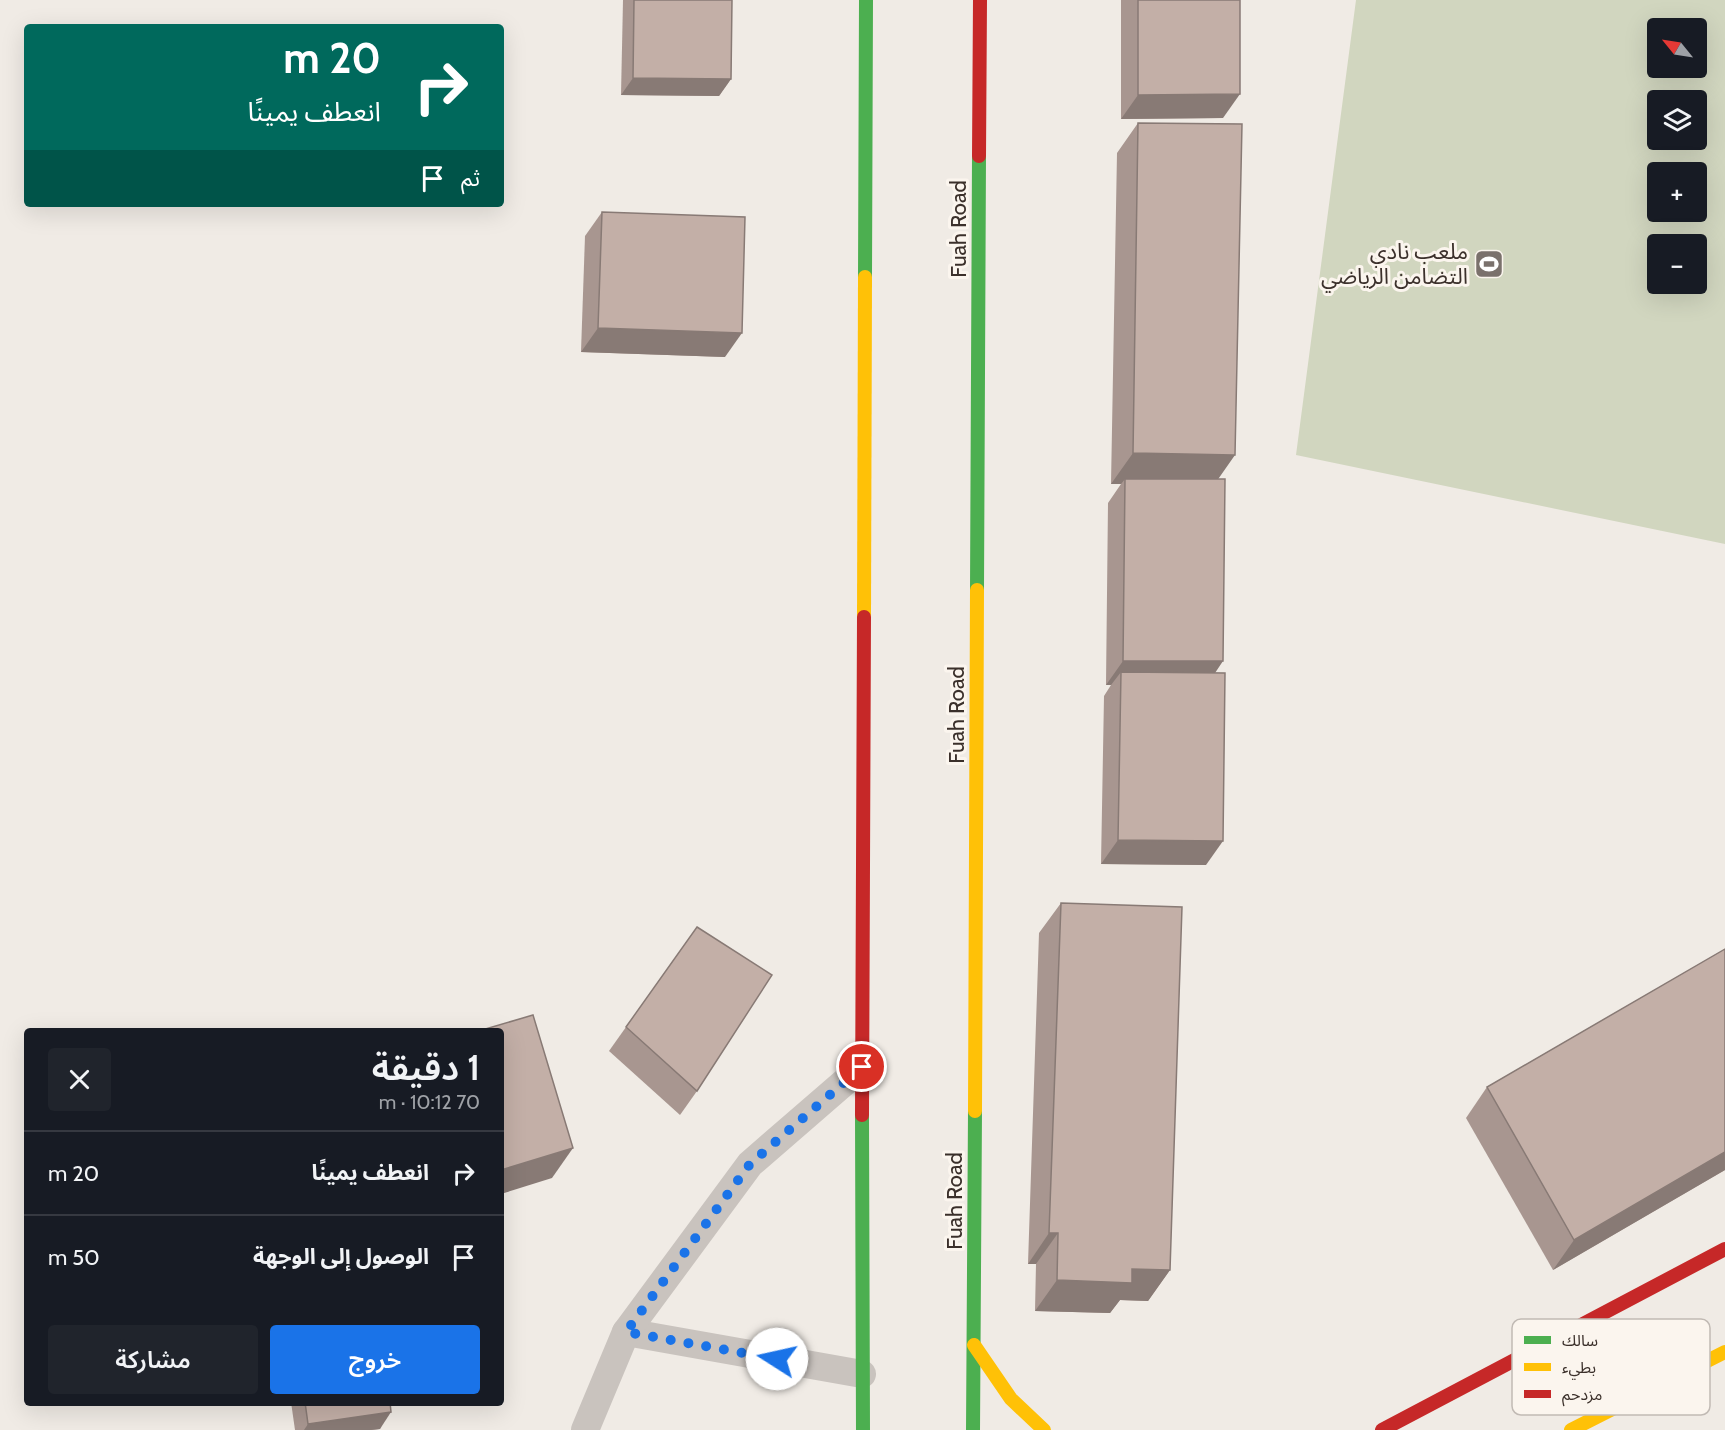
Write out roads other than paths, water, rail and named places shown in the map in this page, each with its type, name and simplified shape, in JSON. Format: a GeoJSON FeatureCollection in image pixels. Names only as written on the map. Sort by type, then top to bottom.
{"type":"FeatureCollection","features":[{"type":"Feature","properties":{"kind":"main road"},"geometry":{"type":"LineString","coordinates":[[863,1430],[866,0]]}},
{"type":"Feature","properties":{"kind":"main road","name":"Fuah Road"},"geometry":{"type":"LineString","coordinates":[[972,1430],[980,0]]}},
{"type":"Feature","properties":{"kind":"main road"},"geometry":{"type":"LineString","coordinates":[[1591,1319],[1725,1248]]}},
{"type":"Feature","properties":{"kind":"main road"},"geometry":{"type":"LineString","coordinates":[[974,1345],[1011,1399],[1044,1430]]}},
{"type":"Feature","properties":{"kind":"main road"},"geometry":{"type":"LineString","coordinates":[[1710,1360],[1725,1352]]}},
{"type":"Feature","properties":{"kind":"main road"},"geometry":{"type":"LineString","coordinates":[[1382,1430],[1512,1361]]}},
{"type":"Feature","properties":{"kind":"main road"},"geometry":{"type":"LineString","coordinates":[[1571,1430],[1601,1415]]}},
{"type":"Feature","properties":{"kind":"lane"},"geometry":{"type":"LineString","coordinates":[[585,1430],[626,1332],[750,1164],[862,1067]]}},
{"type":"Feature","properties":{"kind":"lane"},"geometry":{"type":"LineString","coordinates":[[626,1332],[862,1374]]}},
{"type":"Feature","properties":{"kind":"place","name":"ملعب نادي التضامن الرياضي"},"geometry":{"type":"Point","coordinates":[1489,264]}}]}
